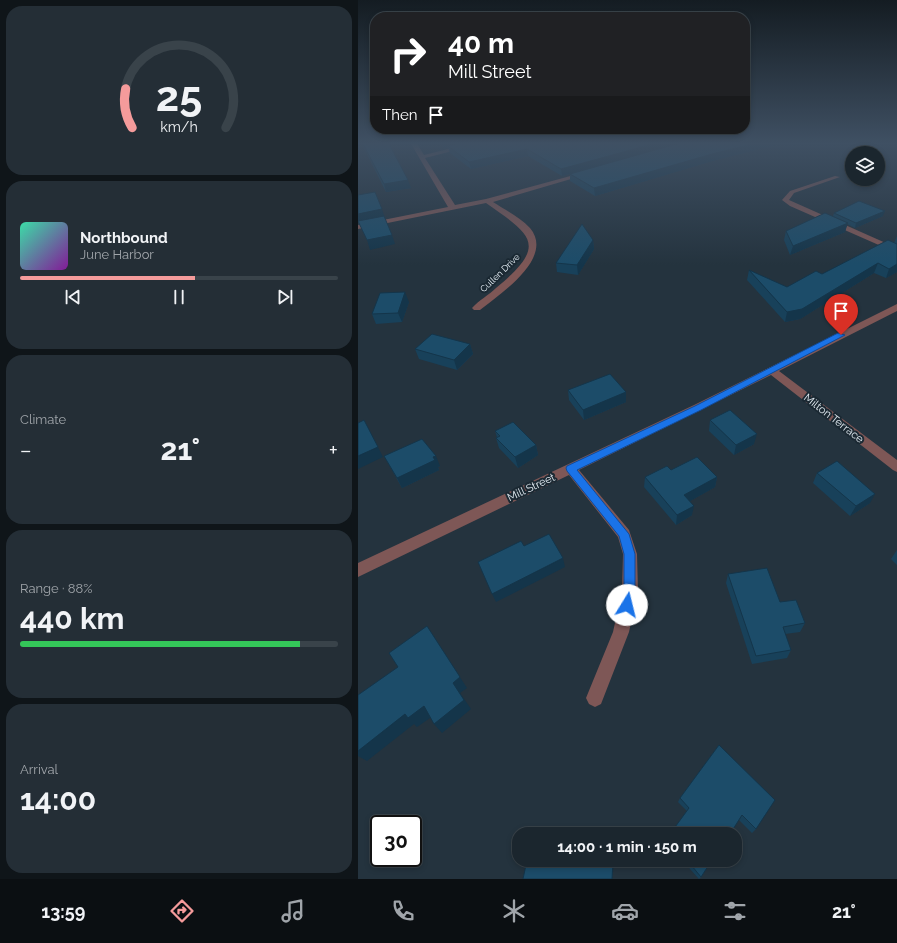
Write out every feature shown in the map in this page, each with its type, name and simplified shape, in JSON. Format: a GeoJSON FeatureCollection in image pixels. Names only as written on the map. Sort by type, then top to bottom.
{"type":"FeatureCollection","features":[{"type":"Feature","properties":{"kind":"street"},"geometry":{"type":"LineString","coordinates":[[437,183],[452,207]]}},
{"type":"Feature","properties":{"kind":"street"},"geometry":{"type":"LineString","coordinates":[[358,227],[487,201],[553,183]]}},
{"type":"Feature","properties":{"kind":"street"},"geometry":{"type":"LineString","coordinates":[[819,183],[792,192],[786,197],[785,200],[792,205],[897,251]]}},
{"type":"Feature","properties":{"kind":"street","name":"Cullen Drive"},"geometry":{"type":"LineString","coordinates":[[477,308],[526,265],[533,254],[534,242],[528,230],[487,201]]}},
{"type":"Feature","properties":{"kind":"street","name":"Mill Street"},"geometry":{"type":"LineString","coordinates":[[358,570],[698,408],[897,307]]}},
{"type":"Feature","properties":{"kind":"street","name":"Milton Terrace"},"geometry":{"type":"LineString","coordinates":[[771,370],[897,467]]}},
{"type":"Feature","properties":{"kind":"street"},"geometry":{"type":"LineString","coordinates":[[571,468],[624,534],[630,554],[630,591],[620,632],[595,698]]}},
{"type":"Feature","properties":{"kind":"building"},"geometry":{"type":"Polygon","coordinates":[[[585,183],[611,183],[594,188],[585,183]]]}},
{"type":"Feature","properties":{"kind":"building"},"geometry":{"type":"Polygon","coordinates":[[[375,192],[382,209],[358,214],[358,195],[375,192]]]}},
{"type":"Feature","properties":{"kind":"building"},"geometry":{"type":"Polygon","coordinates":[[[859,201],[885,211],[856,223],[834,213],[859,201]]]}},
{"type":"Feature","properties":{"kind":"building"},"geometry":{"type":"Polygon","coordinates":[[[825,213],[848,223],[793,246],[786,231],[825,213]]]}},
{"type":"Feature","properties":{"kind":"building"},"geometry":{"type":"Polygon","coordinates":[[[384,216],[392,235],[367,240],[358,221],[384,216]]]}},
{"type":"Feature","properties":{"kind":"building"},"geometry":{"type":"Polygon","coordinates":[[[582,224],[593,240],[577,265],[556,263],[582,224]]]}},
{"type":"Feature","properties":{"kind":"building"},"geometry":{"type":"Polygon","coordinates":[[[888,240],[897,244],[897,264],[889,269],[878,263],[802,309],[787,312],[749,270],[787,287],[816,271],[822,274],[888,240]]]}},
{"type":"Feature","properties":{"kind":"building"},"geometry":{"type":"Polygon","coordinates":[[[405,292],[398,313],[372,314],[380,293],[405,292]]]}},
{"type":"Feature","properties":{"kind":"building"},"geometry":{"type":"Polygon","coordinates":[[[432,334],[470,344],[454,360],[415,349],[432,334]]]}},
{"type":"Feature","properties":{"kind":"building"},"geometry":{"type":"Polygon","coordinates":[[[610,374],[626,392],[583,410],[568,390],[610,374]]]}},
{"type":"Feature","properties":{"kind":"building"},"geometry":{"type":"Polygon","coordinates":[[[730,410],[757,434],[736,445],[710,420],[730,410]]]}},
{"type":"Feature","properties":{"kind":"building"},"geometry":{"type":"Polygon","coordinates":[[[364,420],[378,447],[358,456],[358,423],[364,420]]]}},
{"type":"Feature","properties":{"kind":"building"},"geometry":{"type":"Polygon","coordinates":[[[513,422],[536,445],[515,457],[496,438],[500,436],[495,431],[513,422]]]}},
{"type":"Feature","properties":{"kind":"building"},"geometry":{"type":"Polygon","coordinates":[[[422,439],[436,456],[433,457],[435,460],[397,478],[384,456],[422,439]]]}},
{"type":"Feature","properties":{"kind":"building"},"geometry":{"type":"Polygon","coordinates":[[[697,457],[717,477],[684,495],[694,506],[677,515],[645,477],[667,466],[671,470],[697,457]]]}},
{"type":"Feature","properties":{"kind":"building"},"geometry":{"type":"Polygon","coordinates":[[[837,461],[875,494],[856,506],[817,473],[837,461]]]}},
{"type":"Feature","properties":{"kind":"building"},"geometry":{"type":"Polygon","coordinates":[[[549,534],[563,558],[492,594],[478,562],[521,541],[524,546],[549,534]]]}},
{"type":"Feature","properties":{"kind":"building"},"geometry":{"type":"Polygon","coordinates":[[[767,568],[780,602],[796,600],[805,623],[783,627],[791,650],[756,656],[728,574],[767,568]]]}},
{"type":"Feature","properties":{"kind":"building"},"geometry":{"type":"Polygon","coordinates":[[[427,626],[460,677],[453,683],[464,700],[434,724],[424,706],[408,718],[405,714],[358,751],[358,695],[398,667],[389,653],[427,626]]]}},
{"type":"Feature","properties":{"kind":"building"},"geometry":{"type":"Polygon","coordinates":[[[719,745],[775,800],[756,829],[742,815],[734,827],[675,827],[689,808],[680,798],[719,745]]]}},
{"type":"Feature","properties":{"kind":"building"},"geometry":{"type":"Polygon","coordinates":[[[526,867],[613,867],[612,879],[523,879],[526,867]]]}},
{"type":"Feature","properties":{"kind":"building"},"geometry":{"type":"Polygon","coordinates":[[[693,867],[707,867],[701,877],[693,867]]]}},
{"type":"Feature","properties":{"kind":"route"},"geometry":{"type":"LineString","coordinates":[[627,605],[630,591],[630,554],[624,534],[571,468],[698,408],[841,335]]}}]}
